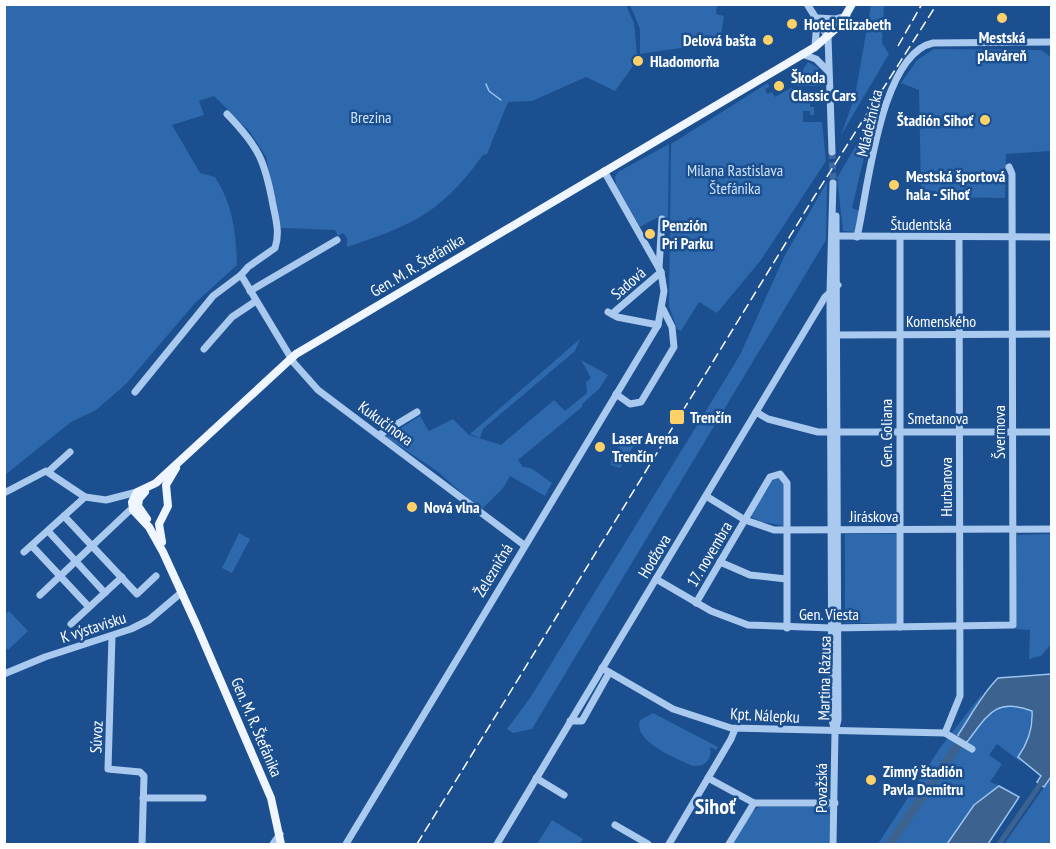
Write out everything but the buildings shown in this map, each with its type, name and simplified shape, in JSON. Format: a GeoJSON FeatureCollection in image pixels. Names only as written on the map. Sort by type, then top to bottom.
{"type":"FeatureCollection","features":[{"type":"Feature","properties":{"kind":"main road"},"geometry":{"type":"LineString","coordinates":[[802,54],[828,37],[847,16],[852,4]]}},
{"type":"Feature","properties":{"kind":"main road","name":"Gen. M. R. Štefánika"},"geometry":{"type":"LineString","coordinates":[[172,470],[291,358],[802,54]]}},
{"type":"Feature","properties":{"kind":"main road"},"geometry":{"type":"LineString","coordinates":[[131,505],[141,495],[157,489],[172,470]]}},
{"type":"Feature","properties":{"kind":"main road"},"geometry":{"type":"LineString","coordinates":[[159,542],[162,525],[174,504],[172,470]]}},
{"type":"Feature","properties":{"kind":"main road"},"geometry":{"type":"LineString","coordinates":[[131,505],[137,492],[157,489]]}},
{"type":"Feature","properties":{"kind":"main road"},"geometry":{"type":"LineString","coordinates":[[157,489],[168,506],[158,529],[159,542]]}},
{"type":"Feature","properties":{"kind":"main road"},"geometry":{"type":"LineString","coordinates":[[131,505],[153,526],[159,542]]}},
{"type":"Feature","properties":{"kind":"main road"},"geometry":{"type":"LineString","coordinates":[[131,505],[159,542]]}},
{"type":"Feature","properties":{"kind":"main road"},"geometry":{"type":"LineString","coordinates":[[145,517],[154,519],[172,510]]}},
{"type":"Feature","properties":{"kind":"main road","name":"Gen. M. R. Štefánika"},"geometry":{"type":"LineString","coordinates":[[159,542],[264,779],[281,844]]}},
{"type":"Feature","properties":{"kind":"street"},"geometry":{"type":"LineString","coordinates":[[812,11],[836,19],[847,16]]}},
{"type":"Feature","properties":{"kind":"street"},"geometry":{"type":"LineString","coordinates":[[812,11],[828,37],[832,152]]}},
{"type":"Feature","properties":{"kind":"street"},"geometry":{"type":"LineString","coordinates":[[812,11],[818,33],[814,46]]}},
{"type":"Feature","properties":{"kind":"street","name":"Mládežnícka"},"geometry":{"type":"LineString","coordinates":[[857,237],[886,99],[911,55],[923,45],[938,42],[1052,42]]}},
{"type":"Feature","properties":{"kind":"street"},"geometry":{"type":"LineString","coordinates":[[802,54],[816,59],[828,71]]}},
{"type":"Feature","properties":{"kind":"street"},"geometry":{"type":"LineString","coordinates":[[135,392],[213,296],[275,248],[278,230],[262,159],[247,135],[227,114]]}},
{"type":"Feature","properties":{"kind":"street"},"geometry":{"type":"LineString","coordinates":[[1010,167],[1012,174],[1012,238]]}},
{"type":"Feature","properties":{"kind":"street"},"geometry":{"type":"LineString","coordinates":[[604,171],[660,270],[664,283],[663,309],[674,336],[673,351],[641,402],[630,404],[616,394]]}},
{"type":"Feature","properties":{"kind":"street","name":"Martina Rázusa"},"geometry":{"type":"LineString","coordinates":[[833,181],[838,285],[835,335],[835,628],[838,720],[835,732]]}},
{"type":"Feature","properties":{"kind":"street"},"geometry":{"type":"LineString","coordinates":[[660,270],[662,219]]}},
{"type":"Feature","properties":{"kind":"street","name":"Študentská"},"geometry":{"type":"LineString","coordinates":[[835,236],[1052,237]]}},
{"type":"Feature","properties":{"kind":"street","name":"Martina Rázusa"},"geometry":{"type":"LineString","coordinates":[[835,236],[830,293],[835,335]]}},
{"type":"Feature","properties":{"kind":"street","name":"Gen. Goliana"},"geometry":{"type":"LineString","coordinates":[[900,238],[900,627]]}},
{"type":"Feature","properties":{"kind":"street","name":"Hurbanova"},"geometry":{"type":"LineString","coordinates":[[945,733],[960,696],[959,238]]}},
{"type":"Feature","properties":{"kind":"street","name":"Švermova"},"geometry":{"type":"LineString","coordinates":[[1012,238],[1013,626]]}},
{"type":"Feature","properties":{"kind":"street"},"geometry":{"type":"LineString","coordinates":[[250,291],[338,240]]}},
{"type":"Feature","properties":{"kind":"street","name":"Sadová"},"geometry":{"type":"LineString","coordinates":[[658,325],[610,313],[660,270]]}},
{"type":"Feature","properties":{"kind":"street","name":"Kukučínova"},"geometry":{"type":"LineString","coordinates":[[241,275],[291,358],[318,390],[524,545]]}},
{"type":"Feature","properties":{"kind":"street","name":"Hodžova"},"geometry":{"type":"LineString","coordinates":[[497,844],[570,721],[606,671],[656,579],[825,297],[838,285]]}},
{"type":"Feature","properties":{"kind":"street"},"geometry":{"type":"LineString","coordinates":[[204,349],[232,317],[256,301]]}},
{"type":"Feature","properties":{"kind":"street","name":"Železničná"},"geometry":{"type":"LineString","coordinates":[[346,844],[658,325],[663,309]]}},
{"type":"Feature","properties":{"kind":"street","name":"Komenského"},"geometry":{"type":"LineString","coordinates":[[835,335],[1052,334]]}},
{"type":"Feature","properties":{"kind":"street"},"geometry":{"type":"LineString","coordinates":[[379,435],[417,412]]}},
{"type":"Feature","properties":{"kind":"street","name":"Smetanova"},"geometry":{"type":"LineString","coordinates":[[756,412],[785,424],[818,432],[1052,432]]}},
{"type":"Feature","properties":{"kind":"street"},"geometry":{"type":"LineString","coordinates":[[4,493],[41,472],[50,471],[70,452]]}},
{"type":"Feature","properties":{"kind":"street"},"geometry":{"type":"LineString","coordinates":[[40,595],[131,505],[115,499],[85,497],[50,471]]}},
{"type":"Feature","properties":{"kind":"street","name":"17. novembra"},"geometry":{"type":"LineString","coordinates":[[696,603],[770,477],[780,474],[787,483],[787,530]]}},
{"type":"Feature","properties":{"kind":"street"},"geometry":{"type":"LineString","coordinates":[[115,499],[137,492]]}},
{"type":"Feature","properties":{"kind":"street","name":"Jiráskova"},"geometry":{"type":"LineString","coordinates":[[706,496],[745,520],[763,527],[787,530],[1052,529]]}},
{"type":"Feature","properties":{"kind":"street"},"geometry":{"type":"LineString","coordinates":[[24,552],[85,497]]}},
{"type":"Feature","properties":{"kind":"street"},"geometry":{"type":"LineString","coordinates":[[64,516],[137,594],[156,576]]}},
{"type":"Feature","properties":{"kind":"street"},"geometry":{"type":"LineString","coordinates":[[786,628],[787,530]]}},
{"type":"Feature","properties":{"kind":"street"},"geometry":{"type":"LineString","coordinates":[[48,531],[105,593]]}},
{"type":"Feature","properties":{"kind":"street"},"geometry":{"type":"LineString","coordinates":[[32,546],[89,608]]}},
{"type":"Feature","properties":{"kind":"street"},"geometry":{"type":"LineString","coordinates":[[720,562],[750,575],[786,579]]}},
{"type":"Feature","properties":{"kind":"street"},"geometry":{"type":"LineString","coordinates":[[72,624],[122,577]]}},
{"type":"Feature","properties":{"kind":"street","name":"Gen. Viesta"},"geometry":{"type":"LineString","coordinates":[[656,579],[696,603],[737,622],[786,628],[1013,626]]}},
{"type":"Feature","properties":{"kind":"street","name":"K výstavisku"},"geometry":{"type":"LineString","coordinates":[[4,674],[45,657],[112,636],[143,623],[182,592]]}},
{"type":"Feature","properties":{"kind":"street","name":"Súvoz"},"geometry":{"type":"LineString","coordinates":[[112,636],[108,769],[140,772],[144,776],[142,844]]}},
{"type":"Feature","properties":{"kind":"street","name":"Kpt. Nálepku"},"geometry":{"type":"LineString","coordinates":[[606,671],[691,717],[735,729],[945,733],[969,747]]}},
{"type":"Feature","properties":{"kind":"street"},"geometry":{"type":"LineString","coordinates":[[669,844],[735,729]]}},
{"type":"Feature","properties":{"kind":"street","name":"Považská"},"geometry":{"type":"LineString","coordinates":[[833,844],[835,732]]}},
{"type":"Feature","properties":{"kind":"street"},"geometry":{"type":"LineString","coordinates":[[536,778],[564,795]]}},
{"type":"Feature","properties":{"kind":"street"},"geometry":{"type":"LineString","coordinates":[[708,778],[754,803],[835,803]]}},
{"type":"Feature","properties":{"kind":"street"},"geometry":{"type":"LineString","coordinates":[[143,798],[203,798]]}},
{"type":"Feature","properties":{"kind":"street"},"geometry":{"type":"LineString","coordinates":[[729,844],[754,803]]}},
{"type":"Feature","properties":{"kind":"street"},"geometry":{"type":"LineString","coordinates":[[615,825],[648,844]]}},
{"type":"Feature","properties":{"kind":"street"},"geometry":{"type":"LineString","coordinates":[[273,844],[280,834]]}},
{"type":"Feature","properties":{"kind":"green space","name":"Brezina"},"geometry":{"type":"Polygon","coordinates":[[[4,5],[626,5],[634,23],[637,55],[632,62],[633,66],[615,91],[586,77],[532,101],[508,102],[487,154],[483,155],[468,175],[439,204],[408,224],[347,247],[347,238],[343,233],[338,236],[335,230],[281,228],[266,157],[250,132],[214,96],[199,101],[204,115],[172,125],[200,173],[215,177],[226,198],[236,242],[237,265],[195,303],[126,384],[96,410],[71,422],[5,475],[4,5]]]}},
{"type":"Feature","properties":{"kind":"green space"},"geometry":{"type":"Polygon","coordinates":[[[630,5],[717,5],[716,14],[724,16],[720,42],[640,54],[640,29],[630,5]]]}},
{"type":"Feature","properties":{"kind":"green space"},"geometry":{"type":"Polygon","coordinates":[[[871,5],[884,5],[882,43],[889,54],[841,135],[855,96],[871,5]]]}},
{"type":"Feature","properties":{"kind":"green space","name":"Štadión Sihoť"},"geometry":{"type":"Polygon","coordinates":[[[934,49],[1041,50],[1051,57],[1051,151],[1006,154],[1005,198],[936,197],[936,191],[921,190],[919,90],[901,83],[917,60],[934,49]]]}},
{"type":"Feature","properties":{"kind":"green space"},"geometry":{"type":"Polygon","coordinates":[[[808,62],[818,68],[820,86],[798,86],[800,74],[808,62]]]}},
{"type":"Feature","properties":{"kind":"green space","name":"Milana Rastislava Štefánika"},"geometry":{"type":"Polygon","coordinates":[[[768,83],[769,87],[765,89],[767,94],[772,92],[775,97],[791,88],[803,88],[803,100],[810,99],[810,95],[814,95],[814,102],[810,103],[810,107],[814,107],[814,115],[810,115],[810,111],[803,111],[803,122],[822,122],[826,161],[761,260],[717,313],[699,302],[681,331],[677,329],[669,306],[671,144],[768,83]]]}},
{"type":"Feature","properties":{"kind":"green space"},"geometry":{"type":"Polygon","coordinates":[[[865,130],[870,132],[852,208],[860,211],[855,232],[843,231],[837,178],[865,130]]]}},
{"type":"Feature","properties":{"kind":"green space"},"geometry":{"type":"Polygon","coordinates":[[[669,144],[668,218],[658,217],[640,227],[616,185],[615,177],[618,172],[669,144]]]}},
{"type":"Feature","properties":{"kind":"green space"},"geometry":{"type":"Polygon","coordinates":[[[827,182],[826,240],[532,729],[513,733],[507,729],[530,698],[740,355],[784,257],[827,182]]]}},
{"type":"Feature","properties":{"kind":"green space"},"geometry":{"type":"Polygon","coordinates":[[[580,339],[575,351],[483,429],[480,438],[470,434],[580,339]]]}},
{"type":"Feature","properties":{"kind":"green space"},"geometry":{"type":"Polygon","coordinates":[[[581,360],[608,375],[599,389],[582,404],[582,407],[518,460],[523,467],[531,468],[552,483],[545,496],[510,476],[503,488],[481,510],[437,471],[386,437],[420,416],[429,431],[453,419],[469,435],[501,445],[554,400],[565,411],[587,393],[586,382],[591,378],[581,360]]]}},
{"type":"Feature","properties":{"kind":"green space"},"geometry":{"type":"Polygon","coordinates":[[[625,436],[636,442],[620,468],[611,465],[611,461],[625,436]]]}},
{"type":"Feature","properties":{"kind":"green space"},"geometry":{"type":"Polygon","coordinates":[[[773,477],[784,478],[785,526],[762,522],[749,516],[773,477]]]}},
{"type":"Feature","properties":{"kind":"green space"},"geometry":{"type":"Polygon","coordinates":[[[239,533],[250,539],[232,573],[222,568],[239,533]]]}},
{"type":"Feature","properties":{"kind":"green space"},"geometry":{"type":"Polygon","coordinates":[[[845,534],[896,534],[896,623],[845,623],[845,534]]]}},
{"type":"Feature","properties":{"kind":"green space"},"geometry":{"type":"Polygon","coordinates":[[[1051,534],[1051,644],[1041,656],[1029,659],[1030,630],[1015,629],[1017,535],[1051,534]]]}},
{"type":"Feature","properties":{"kind":"green space"},"geometry":{"type":"Polygon","coordinates":[[[9,611],[28,631],[8,650],[5,647],[4,615],[9,611]]]}},
{"type":"Feature","properties":{"kind":"green space"},"geometry":{"type":"Polygon","coordinates":[[[982,694],[978,706],[958,735],[967,741],[987,716],[1001,707],[1019,707],[1032,711],[1027,744],[1018,757],[1022,763],[997,744],[989,755],[1002,764],[990,782],[1005,788],[974,805],[947,844],[878,844],[940,748],[982,694]]]}},
{"type":"Feature","properties":{"kind":"green space"},"geometry":{"type":"Polygon","coordinates":[[[653,713],[718,747],[716,750],[710,747],[707,761],[698,766],[693,766],[667,754],[649,742],[639,728],[640,720],[653,713]]]}},
{"type":"Feature","properties":{"kind":"green space"},"geometry":{"type":"Polygon","coordinates":[[[1051,777],[1051,844],[1004,844],[1050,779],[1051,777]]]}},
{"type":"Feature","properties":{"kind":"green space"},"geometry":{"type":"Polygon","coordinates":[[[759,807],[830,807],[829,844],[733,844],[752,812],[759,807]]]}},
{"type":"Feature","properties":{"kind":"green space"},"geometry":{"type":"Polygon","coordinates":[[[552,820],[583,839],[580,844],[537,844],[552,820]]]}},
{"type":"Feature","properties":{"kind":"shaded area"},"geometry":{"type":"Polygon","coordinates":[[[1051,674],[1051,777],[1044,787],[1037,782],[1041,776],[1018,757],[1029,736],[1032,711],[1009,706],[1001,708],[987,717],[967,742],[958,735],[981,698],[998,678],[1051,674]]]}},
{"type":"Feature","properties":{"kind":"shaded area"},"geometry":{"type":"Polygon","coordinates":[[[999,786],[1019,797],[988,844],[947,844],[974,805],[999,786]]]}},
{"type":"Feature","properties":{"kind":"waterway"},"geometry":{"type":"LineString","coordinates":[[486,84],[489,91],[501,100]]}},
{"type":"Feature","properties":{"kind":"waterway"},"geometry":{"type":"LineString","coordinates":[[890,844],[965,735]]}},
{"type":"Feature","properties":{"kind":"waterway"},"geometry":{"type":"LineString","coordinates":[[999,844],[1044,779]]}},
{"type":"Feature","properties":{"kind":"tunnel"},"geometry":{"type":"LineString","coordinates":[[832,152],[833,179]]}},
{"type":"Feature","properties":{"kind":"railway"},"geometry":{"type":"LineString","coordinates":[[898,46],[922,4]]}},
{"type":"Feature","properties":{"kind":"railway"},"geometry":{"type":"LineString","coordinates":[[417,844],[814,197],[937,4]]}},
{"type":"Feature","properties":{"kind":"place","name":"Mestská plaváreň"},"geometry":{"type":"Point","coordinates":[1002,18]}},
{"type":"Feature","properties":{"kind":"place","name":"Hotel Elizabeth"},"geometry":{"type":"Point","coordinates":[792,24]}},
{"type":"Feature","properties":{"kind":"place","name":"Delová bašta"},"geometry":{"type":"Point","coordinates":[768,40]}},
{"type":"Feature","properties":{"kind":"place","name":"Hladomorňa"},"geometry":{"type":"Point","coordinates":[638,61]}},
{"type":"Feature","properties":{"kind":"place","name":"Škoda Classic Cars"},"geometry":{"type":"Point","coordinates":[779,86]}},
{"type":"Feature","properties":{"kind":"place","name":"Štadión Sihoť"},"geometry":{"type":"Point","coordinates":[985,120]}},
{"type":"Feature","properties":{"kind":"place","name":"Mestská športová hala - Sihoť"},"geometry":{"type":"Point","coordinates":[894,185]}},
{"type":"Feature","properties":{"kind":"place","name":"Penzión Pri Parku"},"geometry":{"type":"Point","coordinates":[650,234]}},
{"type":"Feature","properties":{"kind":"place","name":"Trenčín"},"geometry":{"type":"Point","coordinates":[677,417]}},
{"type":"Feature","properties":{"kind":"place","name":"Laser Arena Trenčín"},"geometry":{"type":"Point","coordinates":[600,447]}},
{"type":"Feature","properties":{"kind":"place","name":"Nová vlna"},"geometry":{"type":"Point","coordinates":[412,507]}},
{"type":"Feature","properties":{"kind":"place","name":"Zimný štadión Pavla Demitru"},"geometry":{"type":"Point","coordinates":[871,780]}},
{"type":"Feature","properties":{"kind":"district","name":"Sihoť"},"geometry":{"type":"Point","coordinates":[715,806]}}]}
